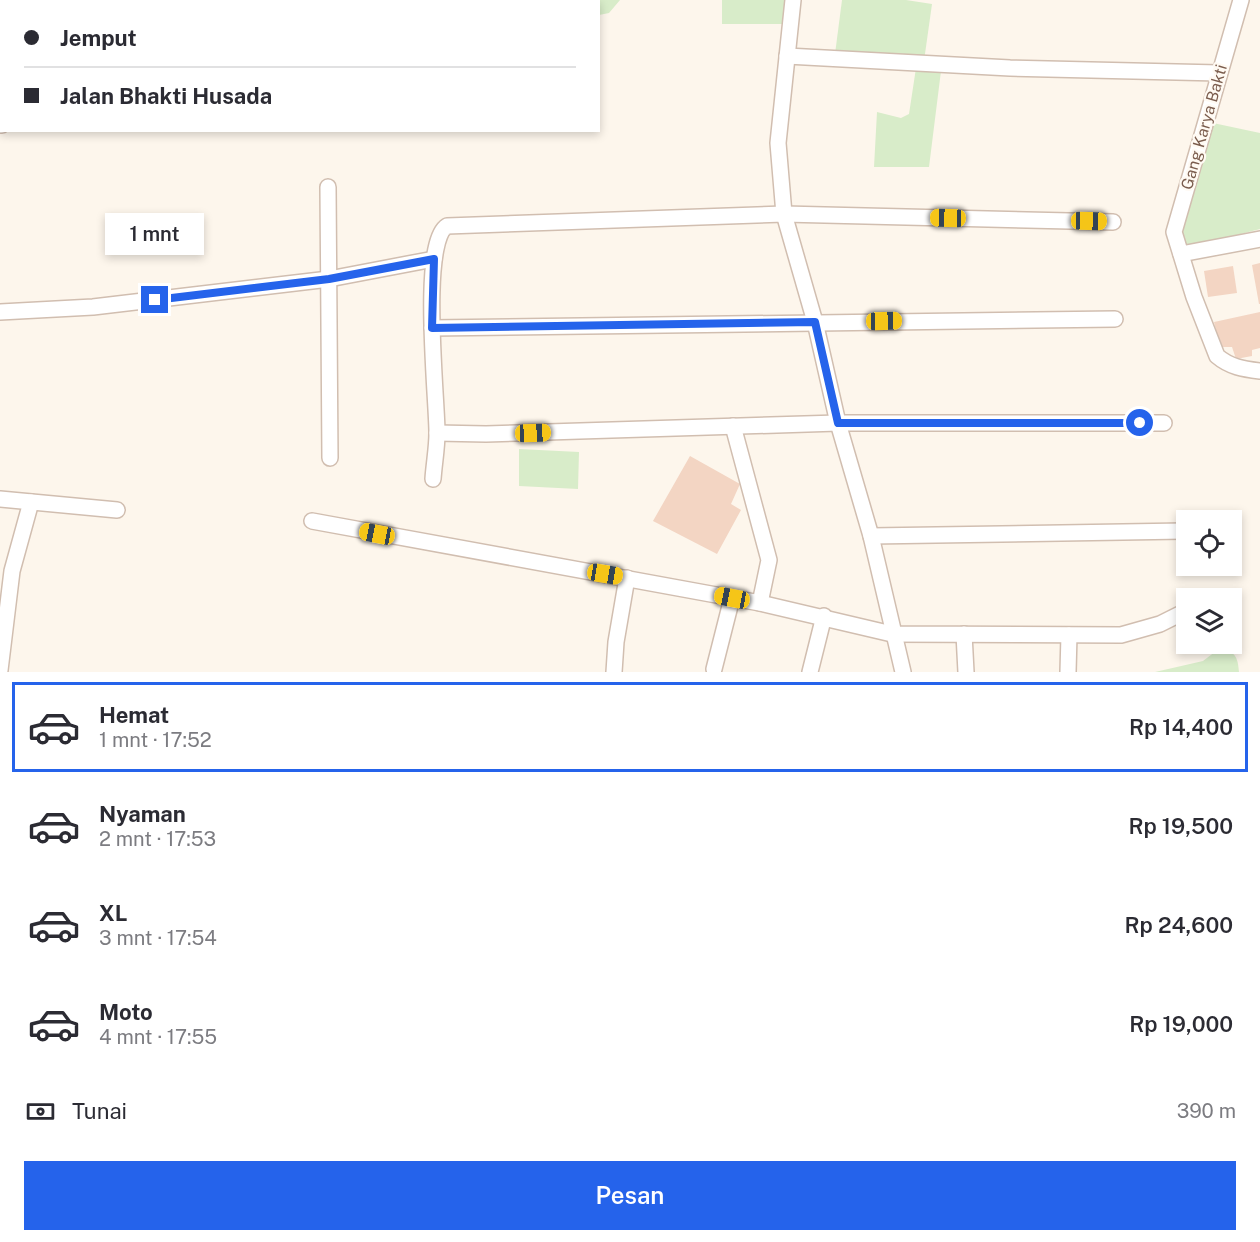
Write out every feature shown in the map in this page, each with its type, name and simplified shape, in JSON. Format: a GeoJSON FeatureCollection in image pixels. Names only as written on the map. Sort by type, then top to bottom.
{"type":"FeatureCollection","features":[{"type":"Feature","properties":{"kind":"street"},"geometry":{"type":"LineString","coordinates":[[793,0],[778,143],[784,214],[815,322],[838,423],[871,536],[892,634],[903,672]]}},
{"type":"Feature","properties":{"kind":"street","name":"Gang Karya Bakti"},"geometry":{"type":"LineString","coordinates":[[1241,0],[1175,225],[1176,241],[1217,356],[1239,368],[1260,371]]}},
{"type":"Feature","properties":{"kind":"street"},"geometry":{"type":"LineString","coordinates":[[787,56],[1010,68],[1219,72]]}},
{"type":"Feature","properties":{"kind":"street"},"geometry":{"type":"LineString","coordinates":[[328,187],[330,458]]}},
{"type":"Feature","properties":{"kind":"street"},"geometry":{"type":"LineString","coordinates":[[433,479],[437,433],[432,328],[434,259],[440,232],[452,225],[784,214],[1113,222]]}},
{"type":"Feature","properties":{"kind":"street"},"geometry":{"type":"LineString","coordinates":[[1181,254],[1260,239]]}},
{"type":"Feature","properties":{"kind":"street"},"geometry":{"type":"LineString","coordinates":[[0,312],[93,308],[329,279],[434,259]]}},
{"type":"Feature","properties":{"kind":"street"},"geometry":{"type":"LineString","coordinates":[[432,328],[1115,319]]}},
{"type":"Feature","properties":{"kind":"street"},"geometry":{"type":"LineString","coordinates":[[437,433],[486,434],[838,423],[1164,423]]}},
{"type":"Feature","properties":{"kind":"street"},"geometry":{"type":"LineString","coordinates":[[734,426],[769,560],[760,603]]}},
{"type":"Feature","properties":{"kind":"street"},"geometry":{"type":"LineString","coordinates":[[0,499],[117,510]]}},
{"type":"Feature","properties":{"kind":"street"},"geometry":{"type":"LineString","coordinates":[[0,669],[12,571],[31,502]]}},
{"type":"Feature","properties":{"kind":"street"},"geometry":{"type":"LineString","coordinates":[[312,521],[760,603],[824,616],[892,634],[1121,635],[1160,624],[1176,616]]}},
{"type":"Feature","properties":{"kind":"street"},"geometry":{"type":"LineString","coordinates":[[871,536],[1176,531]]}},
{"type":"Feature","properties":{"kind":"street"},"geometry":{"type":"LineString","coordinates":[[614,672],[616,642],[627,578]]}},
{"type":"Feature","properties":{"kind":"street"},"geometry":{"type":"LineString","coordinates":[[714,669],[732,598]]}},
{"type":"Feature","properties":{"kind":"street"},"geometry":{"type":"LineString","coordinates":[[810,672],[824,616]]}},
{"type":"Feature","properties":{"kind":"street"},"geometry":{"type":"LineString","coordinates":[[964,634],[966,672]]}},
{"type":"Feature","properties":{"kind":"street"},"geometry":{"type":"LineString","coordinates":[[1068,672],[1069,635]]}},
{"type":"Feature","properties":{"kind":"green space"},"geometry":{"type":"Polygon","coordinates":[[[600,0],[620,0],[609,13],[600,15],[600,0]]]}},
{"type":"Feature","properties":{"kind":"green space"},"geometry":{"type":"Polygon","coordinates":[[[722,0],[786,0],[784,24],[722,24],[722,0]]]}},
{"type":"Feature","properties":{"kind":"green space"},"geometry":{"type":"Polygon","coordinates":[[[842,0],[906,0],[932,4],[924,61],[835,54],[842,0]]]}},
{"type":"Feature","properties":{"kind":"green space"},"geometry":{"type":"Polygon","coordinates":[[[916,68],[941,71],[929,167],[874,167],[877,112],[901,118],[909,114],[916,68]]]}},
{"type":"Feature","properties":{"kind":"green space"},"geometry":{"type":"Polygon","coordinates":[[[1213,123],[1260,133],[1260,229],[1191,247],[1181,241],[1181,227],[1213,123]]]}},
{"type":"Feature","properties":{"kind":"green space"},"geometry":{"type":"Polygon","coordinates":[[[519,449],[579,452],[578,489],[519,486],[519,449]]]}},
{"type":"Feature","properties":{"kind":"green space"},"geometry":{"type":"Polygon","coordinates":[[[1212,654],[1233,654],[1238,662],[1239,672],[1155,672],[1203,661],[1212,654]]]}},
{"type":"Feature","properties":{"kind":"building"},"geometry":{"type":"Polygon","coordinates":[[[1260,263],[1260,304],[1259,304],[1252,265],[1260,263]]]}},
{"type":"Feature","properties":{"kind":"building"},"geometry":{"type":"Polygon","coordinates":[[[1233,266],[1237,293],[1208,297],[1204,271],[1233,266]]]}},
{"type":"Feature","properties":{"kind":"building"},"geometry":{"type":"Polygon","coordinates":[[[1260,312],[1260,348],[1252,350],[1252,356],[1236,359],[1232,347],[1220,347],[1214,322],[1260,312]]]}},
{"type":"Feature","properties":{"kind":"building"},"geometry":{"type":"Polygon","coordinates":[[[690,456],[740,484],[731,504],[741,510],[717,554],[653,521],[690,456]]]}},
{"type":"Feature","properties":{"kind":"route"},"geometry":{"type":"LineString","coordinates":[[155,300],[329,279],[434,259],[432,328],[815,322],[838,423],[1140,423]]}}]}
